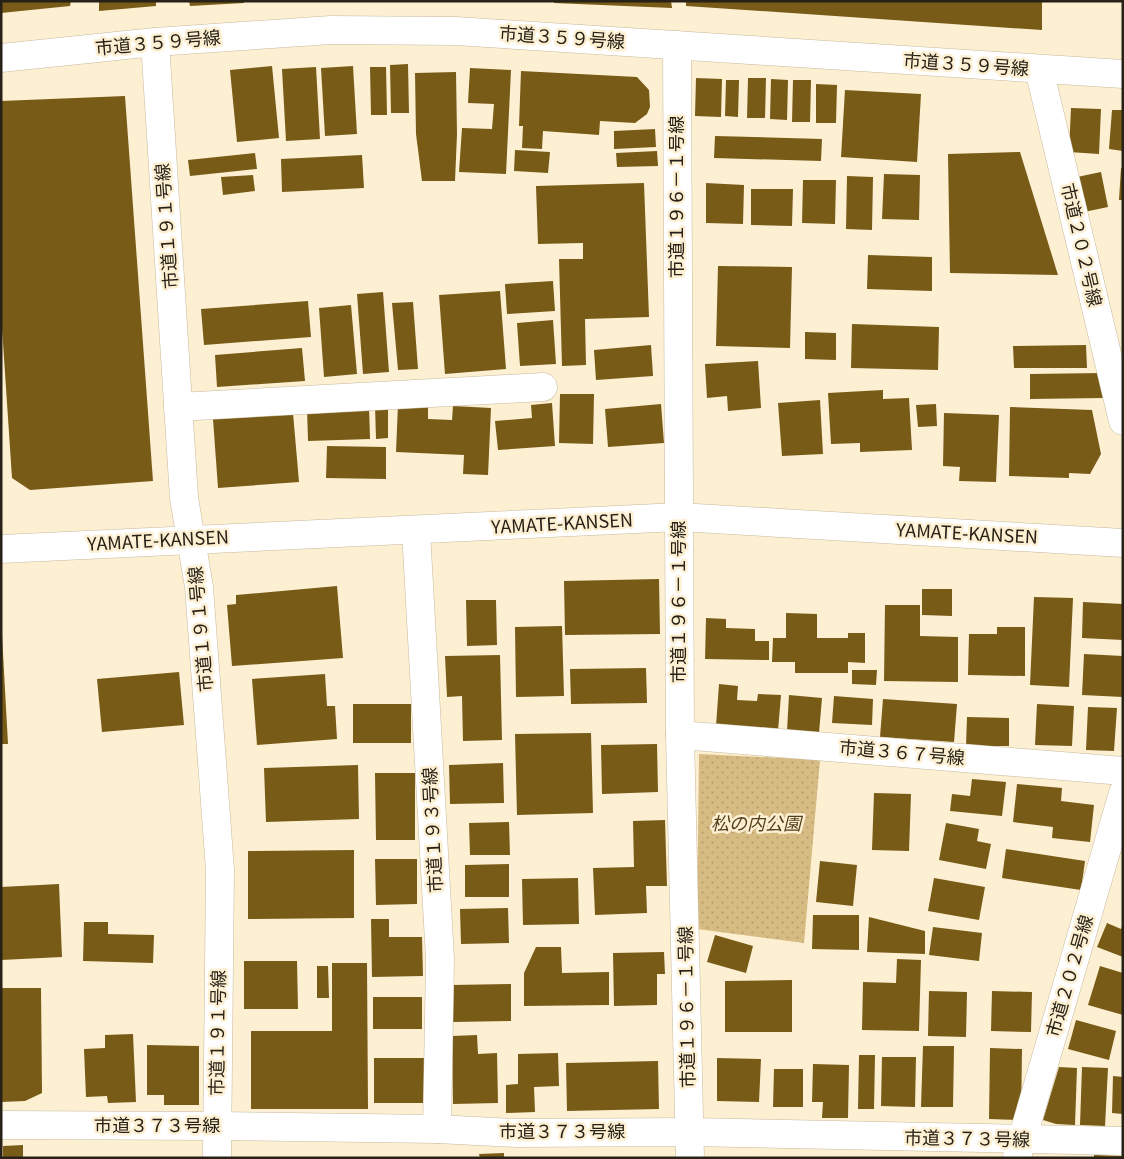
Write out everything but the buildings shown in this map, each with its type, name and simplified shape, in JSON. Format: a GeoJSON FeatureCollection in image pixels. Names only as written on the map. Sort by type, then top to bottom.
{"type":"FeatureCollection","features":[{"type":"Feature","properties":{"kind":"street","name":"市道３５９号線"},"geometry":{"type":"LineString","coordinates":[[1,58],[155,42],[330,30],[456,31],[1123,74]]}},
{"type":"Feature","properties":{"kind":"street","name":"市道１９１号線"},"geometry":{"type":"LineString","coordinates":[[155,42],[184,498],[199,587],[220,870],[217,1158]]}},
{"type":"Feature","properties":{"kind":"street","name":"市道１９６－１号線"},"geometry":{"type":"LineString","coordinates":[[677,46],[680,735],[690,1145]]}},
{"type":"Feature","properties":{"kind":"street","name":"市道２０２号線"},"geometry":{"type":"LineString","coordinates":[[1039,69],[1123,420]]}},
{"type":"Feature","properties":{"kind":"street"},"geometry":{"type":"LineString","coordinates":[[178,408],[543,387]]}},
{"type":"Feature","properties":{"kind":"street","name":"YAMATE-KANSEN"},"geometry":{"type":"LineString","coordinates":[[1,549],[190,539],[416,531],[678,517],[1123,542]]}},
{"type":"Feature","properties":{"kind":"street","name":"市道１９３号線"},"geometry":{"type":"LineString","coordinates":[[416,531],[440,959],[437,1129]]}},
{"type":"Feature","properties":{"kind":"street","name":"市道３６７号線"},"geometry":{"type":"LineString","coordinates":[[680,735],[1123,771]]}},
{"type":"Feature","properties":{"kind":"street","name":"市道２０２号線"},"geometry":{"type":"LineString","coordinates":[[1019,1149],[1119,824],[1123,793]]}},
{"type":"Feature","properties":{"kind":"street","name":"市道３７３号線"},"geometry":{"type":"LineString","coordinates":[[1,1125],[437,1129],[690,1145],[1019,1149],[1123,1141]]}},
{"type":"Feature","properties":{"kind":"green space","name":"松の内公園"},"geometry":{"type":"Polygon","coordinates":[[[699,754],[820,760],[804,943],[697,929],[699,754]]]}}]}
